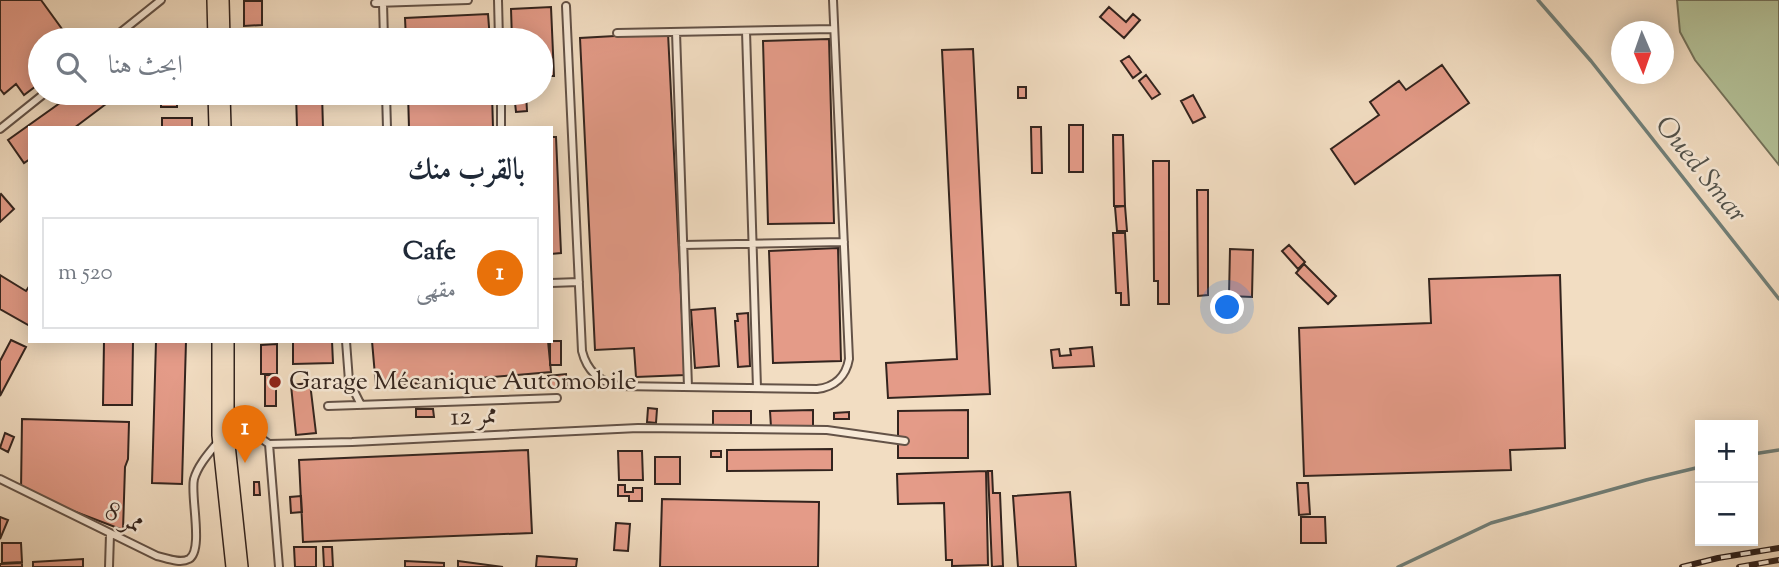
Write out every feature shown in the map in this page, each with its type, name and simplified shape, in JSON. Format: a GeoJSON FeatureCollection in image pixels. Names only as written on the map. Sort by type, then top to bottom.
{"type":"FeatureCollection","features":[{"type":"Feature","properties":{"kind":"main road"},"geometry":{"type":"LineString","coordinates":[[218,0],[219,28]]}},
{"type":"Feature","properties":{"kind":"main road"},"geometry":{"type":"LineString","coordinates":[[219,105],[220,126]]}},
{"type":"Feature","properties":{"kind":"main road"},"geometry":{"type":"LineString","coordinates":[[223,343],[223,435],[237,567]]}},
{"type":"Feature","properties":{"kind":"lane"},"geometry":{"type":"LineString","coordinates":[[126,28],[161,0]]}},
{"type":"Feature","properties":{"kind":"lane"},"geometry":{"type":"LineString","coordinates":[[375,3],[468,0]]}},
{"type":"Feature","properties":{"kind":"lane"},"geometry":{"type":"LineString","coordinates":[[498,0],[499,28]]}},
{"type":"Feature","properties":{"kind":"lane"},"geometry":{"type":"LineString","coordinates":[[566,6],[582,351],[587,366],[597,378],[619,386],[824,388],[837,382],[845,372],[849,359],[833,0]]}},
{"type":"Feature","properties":{"kind":"lane"},"geometry":{"type":"LineString","coordinates":[[383,3],[384,28]]}},
{"type":"Feature","properties":{"kind":"lane"},"geometry":{"type":"LineString","coordinates":[[617,33],[834,29]]}},
{"type":"Feature","properties":{"kind":"lane"},"geometry":{"type":"LineString","coordinates":[[746,31],[757,388]]}},
{"type":"Feature","properties":{"kind":"lane"},"geometry":{"type":"LineString","coordinates":[[676,32],[688,387]]}},
{"type":"Feature","properties":{"kind":"lane"},"geometry":{"type":"LineString","coordinates":[[0,129],[30,105]]}},
{"type":"Feature","properties":{"kind":"lane"},"geometry":{"type":"LineString","coordinates":[[386,105],[387,126]]}},
{"type":"Feature","properties":{"kind":"lane"},"geometry":{"type":"LineString","coordinates":[[500,105],[501,126]]}},
{"type":"Feature","properties":{"kind":"lane"},"geometry":{"type":"LineString","coordinates":[[683,245],[844,242]]}},
{"type":"Feature","properties":{"kind":"lane"},"geometry":{"type":"LineString","coordinates":[[553,283],[579,282]]}},
{"type":"Feature","properties":{"kind":"lane"},"geometry":{"type":"LineString","coordinates":[[346,343],[349,381],[361,405]]}},
{"type":"Feature","properties":{"kind":"lane"},"geometry":{"type":"LineString","coordinates":[[328,406],[557,398]]}},
{"type":"Feature","properties":{"kind":"lane"},"geometry":{"type":"LineString","coordinates":[[222,411],[269,444],[279,567]]}},
{"type":"Feature","properties":{"kind":"lane","name":"ممر 12"},"geometry":{"type":"LineString","coordinates":[[269,444],[638,428],[827,430],[905,441]]}},
{"type":"Feature","properties":{"kind":"lane","name":"ممر 8"},"geometry":{"type":"LineString","coordinates":[[0,479],[157,556],[180,561],[194,554],[194,478],[223,435]]}},
{"type":"Feature","properties":{"kind":"lane"},"geometry":{"type":"LineString","coordinates":[[109,567],[110,534]]}},
{"type":"Feature","properties":{"kind":"green space"},"geometry":{"type":"Polygon","coordinates":[[[1677,0],[1779,0],[1779,165],[1695,60],[1680,32],[1677,0]]]}},
{"type":"Feature","properties":{"kind":"building"},"geometry":{"type":"Polygon","coordinates":[[[0,0],[41,0],[61,28],[28,28],[28,92],[24,95],[16,84],[4,94],[0,89],[0,0]]]}},
{"type":"Feature","properties":{"kind":"building"},"geometry":{"type":"Polygon","coordinates":[[[244,1],[262,1],[262,25],[244,26],[244,1]]]}},
{"type":"Feature","properties":{"kind":"building"},"geometry":{"type":"Polygon","coordinates":[[[551,7],[552,28],[512,28],[511,9],[551,7]]]}},
{"type":"Feature","properties":{"kind":"building"},"geometry":{"type":"Polygon","coordinates":[[[1109,7],[1126,22],[1133,14],[1140,20],[1124,38],[1100,17],[1109,7]]]}},
{"type":"Feature","properties":{"kind":"building"},"geometry":{"type":"Polygon","coordinates":[[[488,14],[489,28],[405,28],[405,18],[488,14]]]}},
{"type":"Feature","properties":{"kind":"building"},"geometry":{"type":"Polygon","coordinates":[[[668,33],[685,375],[636,377],[634,348],[595,350],[580,38],[668,33]]]}},
{"type":"Feature","properties":{"kind":"building"},"geometry":{"type":"Polygon","coordinates":[[[829,39],[834,223],[768,224],[763,41],[829,39]]]}},
{"type":"Feature","properties":{"kind":"building"},"geometry":{"type":"Polygon","coordinates":[[[973,49],[990,394],[888,398],[886,363],[957,359],[942,50],[973,49]]]}},
{"type":"Feature","properties":{"kind":"building"},"geometry":{"type":"Polygon","coordinates":[[[1129,56],[1141,72],[1133,78],[1121,61],[1129,56]]]}},
{"type":"Feature","properties":{"kind":"building"},"geometry":{"type":"Polygon","coordinates":[[[1442,65],[1469,103],[1355,184],[1331,149],[1379,115],[1370,102],[1399,81],[1406,90],[1442,65]]]}},
{"type":"Feature","properties":{"kind":"building"},"geometry":{"type":"Polygon","coordinates":[[[1146,75],[1160,94],[1152,99],[1139,81],[1146,75]]]}},
{"type":"Feature","properties":{"kind":"building"},"geometry":{"type":"Polygon","coordinates":[[[1018,87],[1026,87],[1026,98],[1018,98],[1018,87]]]}},
{"type":"Feature","properties":{"kind":"building"},"geometry":{"type":"Polygon","coordinates":[[[1193,95],[1205,117],[1193,123],[1181,101],[1193,95]]]}},
{"type":"Feature","properties":{"kind":"building"},"geometry":{"type":"Polygon","coordinates":[[[57,105],[105,105],[77,126],[28,126],[28,160],[24,163],[8,140],[57,105]]]}},
{"type":"Feature","properties":{"kind":"building"},"geometry":{"type":"Polygon","coordinates":[[[161,105],[177,105],[177,107],[161,105]]]}},
{"type":"Feature","properties":{"kind":"building"},"geometry":{"type":"Polygon","coordinates":[[[296,105],[322,105],[323,126],[297,126],[296,105]]]}},
{"type":"Feature","properties":{"kind":"building"},"geometry":{"type":"Polygon","coordinates":[[[408,105],[492,105],[493,126],[409,126],[408,105]]]}},
{"type":"Feature","properties":{"kind":"building"},"geometry":{"type":"Polygon","coordinates":[[[515,105],[527,105],[527,111],[516,112],[515,105]]]}},
{"type":"Feature","properties":{"kind":"building"},"geometry":{"type":"Polygon","coordinates":[[[162,118],[192,118],[192,126],[162,126],[162,118]]]}},
{"type":"Feature","properties":{"kind":"building"},"geometry":{"type":"Polygon","coordinates":[[[1069,125],[1083,125],[1083,172],[1069,172],[1069,125]]]}},
{"type":"Feature","properties":{"kind":"building"},"geometry":{"type":"Polygon","coordinates":[[[1031,127],[1041,127],[1042,173],[1032,173],[1031,127]]]}},
{"type":"Feature","properties":{"kind":"building"},"geometry":{"type":"Polygon","coordinates":[[[1113,135],[1123,135],[1125,206],[1114,206],[1113,135]]]}},
{"type":"Feature","properties":{"kind":"building"},"geometry":{"type":"Polygon","coordinates":[[[553,137],[556,137],[561,253],[553,254],[553,137]]]}},
{"type":"Feature","properties":{"kind":"building"},"geometry":{"type":"Polygon","coordinates":[[[1153,161],[1169,161],[1169,304],[1158,304],[1158,281],[1154,281],[1153,161]]]}},
{"type":"Feature","properties":{"kind":"building"},"geometry":{"type":"Polygon","coordinates":[[[1197,190],[1208,190],[1208,295],[1198,296],[1197,190]]]}},
{"type":"Feature","properties":{"kind":"building"},"geometry":{"type":"Polygon","coordinates":[[[0,195],[14,209],[0,222],[0,195]]]}},
{"type":"Feature","properties":{"kind":"building"},"geometry":{"type":"Polygon","coordinates":[[[1125,206],[1127,231],[1117,231],[1115,207],[1125,206]]]}},
{"type":"Feature","properties":{"kind":"building"},"geometry":{"type":"Polygon","coordinates":[[[1113,233],[1125,233],[1129,305],[1121,305],[1121,293],[1116,293],[1113,233]]]}},
{"type":"Feature","properties":{"kind":"building"},"geometry":{"type":"Polygon","coordinates":[[[1289,245],[1305,262],[1298,269],[1282,251],[1289,245]]]}},
{"type":"Feature","properties":{"kind":"building"},"geometry":{"type":"Polygon","coordinates":[[[838,248],[841,361],[773,363],[769,251],[838,248]]]}},
{"type":"Feature","properties":{"kind":"building"},"geometry":{"type":"Polygon","coordinates":[[[1230,249],[1253,250],[1252,297],[1229,296],[1230,249]]]}},
{"type":"Feature","properties":{"kind":"building"},"geometry":{"type":"Polygon","coordinates":[[[1304,264],[1336,296],[1328,304],[1296,273],[1304,264]]]}},
{"type":"Feature","properties":{"kind":"building"},"geometry":{"type":"Polygon","coordinates":[[[0,275],[26,291],[28,288],[28,325],[0,309],[0,275]]]}},
{"type":"Feature","properties":{"kind":"building"},"geometry":{"type":"Polygon","coordinates":[[[1560,275],[1565,448],[1510,450],[1511,470],[1304,476],[1299,328],[1431,323],[1429,279],[1560,275]]]}},
{"type":"Feature","properties":{"kind":"building"},"geometry":{"type":"Polygon","coordinates":[[[715,308],[719,366],[695,368],[691,310],[715,308]]]}},
{"type":"Feature","properties":{"kind":"building"},"geometry":{"type":"Polygon","coordinates":[[[748,313],[750,366],[738,367],[735,321],[738,321],[737,314],[748,313]]]}},
{"type":"Feature","properties":{"kind":"building"},"geometry":{"type":"Polygon","coordinates":[[[11,340],[26,347],[0,396],[0,361],[11,340]]]}},
{"type":"Feature","properties":{"kind":"building"},"geometry":{"type":"Polygon","coordinates":[[[561,341],[561,365],[550,365],[550,343],[561,341]]]}},
{"type":"Feature","properties":{"kind":"building"},"geometry":{"type":"Polygon","coordinates":[[[104,343],[133,343],[132,405],[103,405],[104,343]]]}},
{"type":"Feature","properties":{"kind":"building"},"geometry":{"type":"Polygon","coordinates":[[[156,343],[186,343],[182,484],[152,483],[156,343]]]}},
{"type":"Feature","properties":{"kind":"building"},"geometry":{"type":"Polygon","coordinates":[[[293,343],[332,343],[333,363],[293,364],[293,343]]]}},
{"type":"Feature","properties":{"kind":"building"},"geometry":{"type":"Polygon","coordinates":[[[372,343],[548,343],[551,372],[376,387],[372,343]]]}},
{"type":"Feature","properties":{"kind":"building"},"geometry":{"type":"Polygon","coordinates":[[[277,344],[277,374],[261,374],[261,345],[277,344]]]}},
{"type":"Feature","properties":{"kind":"building"},"geometry":{"type":"Polygon","coordinates":[[[1092,347],[1094,366],[1053,368],[1051,350],[1059,349],[1060,356],[1071,355],[1070,349],[1092,347]]]}},
{"type":"Feature","properties":{"kind":"building"},"geometry":{"type":"Polygon","coordinates":[[[566,374],[567,387],[549,388],[548,376],[566,374]]]}},
{"type":"Feature","properties":{"kind":"building"},"geometry":{"type":"Polygon","coordinates":[[[265,375],[276,375],[276,406],[265,406],[265,375]]]}},
{"type":"Feature","properties":{"kind":"building"},"geometry":{"type":"Polygon","coordinates":[[[310,383],[316,433],[296,435],[291,385],[310,383]]]}},
{"type":"Feature","properties":{"kind":"building"},"geometry":{"type":"Polygon","coordinates":[[[648,408],[657,409],[656,423],[647,422],[648,408]]]}},
{"type":"Feature","properties":{"kind":"building"},"geometry":{"type":"Polygon","coordinates":[[[416,409],[433,409],[434,417],[416,417],[416,409]]]}},
{"type":"Feature","properties":{"kind":"building"},"geometry":{"type":"Polygon","coordinates":[[[813,410],[813,426],[771,427],[770,411],[813,410]]]}},
{"type":"Feature","properties":{"kind":"building"},"geometry":{"type":"Polygon","coordinates":[[[968,410],[968,458],[898,458],[898,411],[968,410]]]}},
{"type":"Feature","properties":{"kind":"building"},"geometry":{"type":"Polygon","coordinates":[[[713,411],[751,411],[751,428],[713,428],[713,411]]]}},
{"type":"Feature","properties":{"kind":"building"},"geometry":{"type":"Polygon","coordinates":[[[849,412],[849,419],[834,419],[834,413],[849,412]]]}},
{"type":"Feature","properties":{"kind":"building"},"geometry":{"type":"Polygon","coordinates":[[[22,419],[129,422],[123,530],[21,491],[22,419]]]}},
{"type":"Feature","properties":{"kind":"building"},"geometry":{"type":"Polygon","coordinates":[[[5,433],[14,437],[8,452],[0,448],[5,433]]]}},
{"type":"Feature","properties":{"kind":"building"},"geometry":{"type":"Polygon","coordinates":[[[832,449],[832,470],[727,471],[727,450],[832,449]]]}},
{"type":"Feature","properties":{"kind":"building"},"geometry":{"type":"Polygon","coordinates":[[[528,450],[532,533],[303,542],[299,460],[528,450]]]}},
{"type":"Feature","properties":{"kind":"building"},"geometry":{"type":"Polygon","coordinates":[[[618,451],[642,451],[643,480],[619,480],[618,451]]]}},
{"type":"Feature","properties":{"kind":"building"},"geometry":{"type":"Polygon","coordinates":[[[711,451],[721,451],[721,457],[711,457],[711,451]]]}},
{"type":"Feature","properties":{"kind":"building"},"geometry":{"type":"Polygon","coordinates":[[[655,457],[680,457],[680,484],[655,484],[655,457]]]}},
{"type":"Feature","properties":{"kind":"building"},"geometry":{"type":"Polygon","coordinates":[[[986,471],[988,565],[952,566],[952,560],[946,560],[944,503],[898,504],[897,474],[986,471]]]}},
{"type":"Feature","properties":{"kind":"building"},"geometry":{"type":"Polygon","coordinates":[[[988,471],[992,471],[993,493],[1000,493],[1003,566],[992,567],[988,471]]]}},
{"type":"Feature","properties":{"kind":"building"},"geometry":{"type":"Polygon","coordinates":[[[254,482],[259,482],[260,495],[254,495],[254,482]]]}},
{"type":"Feature","properties":{"kind":"building"},"geometry":{"type":"Polygon","coordinates":[[[1297,483],[1308,483],[1310,514],[1299,515],[1297,483]]]}},
{"type":"Feature","properties":{"kind":"building"},"geometry":{"type":"Polygon","coordinates":[[[618,485],[625,485],[625,492],[642,488],[642,501],[629,501],[629,496],[618,496],[618,485]]]}},
{"type":"Feature","properties":{"kind":"building"},"geometry":{"type":"Polygon","coordinates":[[[1070,492],[1076,567],[1018,567],[1013,496],[1070,492]]]}},
{"type":"Feature","properties":{"kind":"building"},"geometry":{"type":"Polygon","coordinates":[[[301,496],[302,512],[291,513],[290,497],[301,496]]]}},
{"type":"Feature","properties":{"kind":"building"},"geometry":{"type":"Polygon","coordinates":[[[662,499],[819,502],[818,567],[660,567],[662,499]]]}},
{"type":"Feature","properties":{"kind":"building"},"geometry":{"type":"Polygon","coordinates":[[[0,517],[8,520],[0,539],[0,517]]]}},
{"type":"Feature","properties":{"kind":"building"},"geometry":{"type":"Polygon","coordinates":[[[1301,517],[1325,517],[1326,543],[1301,543],[1301,517]]]}},
{"type":"Feature","properties":{"kind":"building"},"geometry":{"type":"Polygon","coordinates":[[[616,523],[630,524],[628,551],[614,550],[616,523]]]}},
{"type":"Feature","properties":{"kind":"building"},"geometry":{"type":"Polygon","coordinates":[[[2,543],[21,543],[22,562],[2,563],[2,543]]]}},
{"type":"Feature","properties":{"kind":"building"},"geometry":{"type":"Polygon","coordinates":[[[294,547],[316,547],[316,567],[295,567],[294,547]]]}},
{"type":"Feature","properties":{"kind":"building"},"geometry":{"type":"Polygon","coordinates":[[[323,547],[332,547],[333,567],[324,567],[323,547]]]}},
{"type":"Feature","properties":{"kind":"building"},"geometry":{"type":"Polygon","coordinates":[[[537,556],[577,559],[576,567],[536,567],[537,556]]]}},
{"type":"Feature","properties":{"kind":"building"},"geometry":{"type":"Polygon","coordinates":[[[83,559],[83,567],[33,567],[33,562],[83,559]]]}},
{"type":"Feature","properties":{"kind":"building"},"geometry":{"type":"Polygon","coordinates":[[[405,561],[444,563],[444,567],[405,567],[405,561]]]}},
{"type":"Feature","properties":{"kind":"building"},"geometry":{"type":"Polygon","coordinates":[[[458,561],[503,567],[458,567],[458,561]]]}},
{"type":"Feature","properties":{"kind":"building"},"geometry":{"type":"Polygon","coordinates":[[[22,563],[22,567],[0,567],[0,564],[22,563]]]}},
{"type":"Feature","properties":{"kind":"waterway","name":"Oued Smar"},"geometry":{"type":"LineString","coordinates":[[1538,0],[1591,61],[1779,299]]}},
{"type":"Feature","properties":{"kind":"waterway"},"geometry":{"type":"LineString","coordinates":[[1758,453],[1779,450]]}},
{"type":"Feature","properties":{"kind":"waterway"},"geometry":{"type":"LineString","coordinates":[[1398,567],[1491,523],[1695,468]]}},
{"type":"Feature","properties":{"kind":"railway"},"geometry":{"type":"LineString","coordinates":[[1682,567],[1779,548]]}},
{"type":"Feature","properties":{"kind":"railway"},"geometry":{"type":"LineString","coordinates":[[1739,567],[1779,560]]}},
{"type":"Feature","properties":{"kind":"place","name":"Garage Mécanique Automobile"},"geometry":{"type":"Point","coordinates":[275,382]}},
{"type":"Feature","properties":{"kind":"place","name":"Cafe"},"geometry":{"type":"Point","coordinates":[245,463]}}]}
